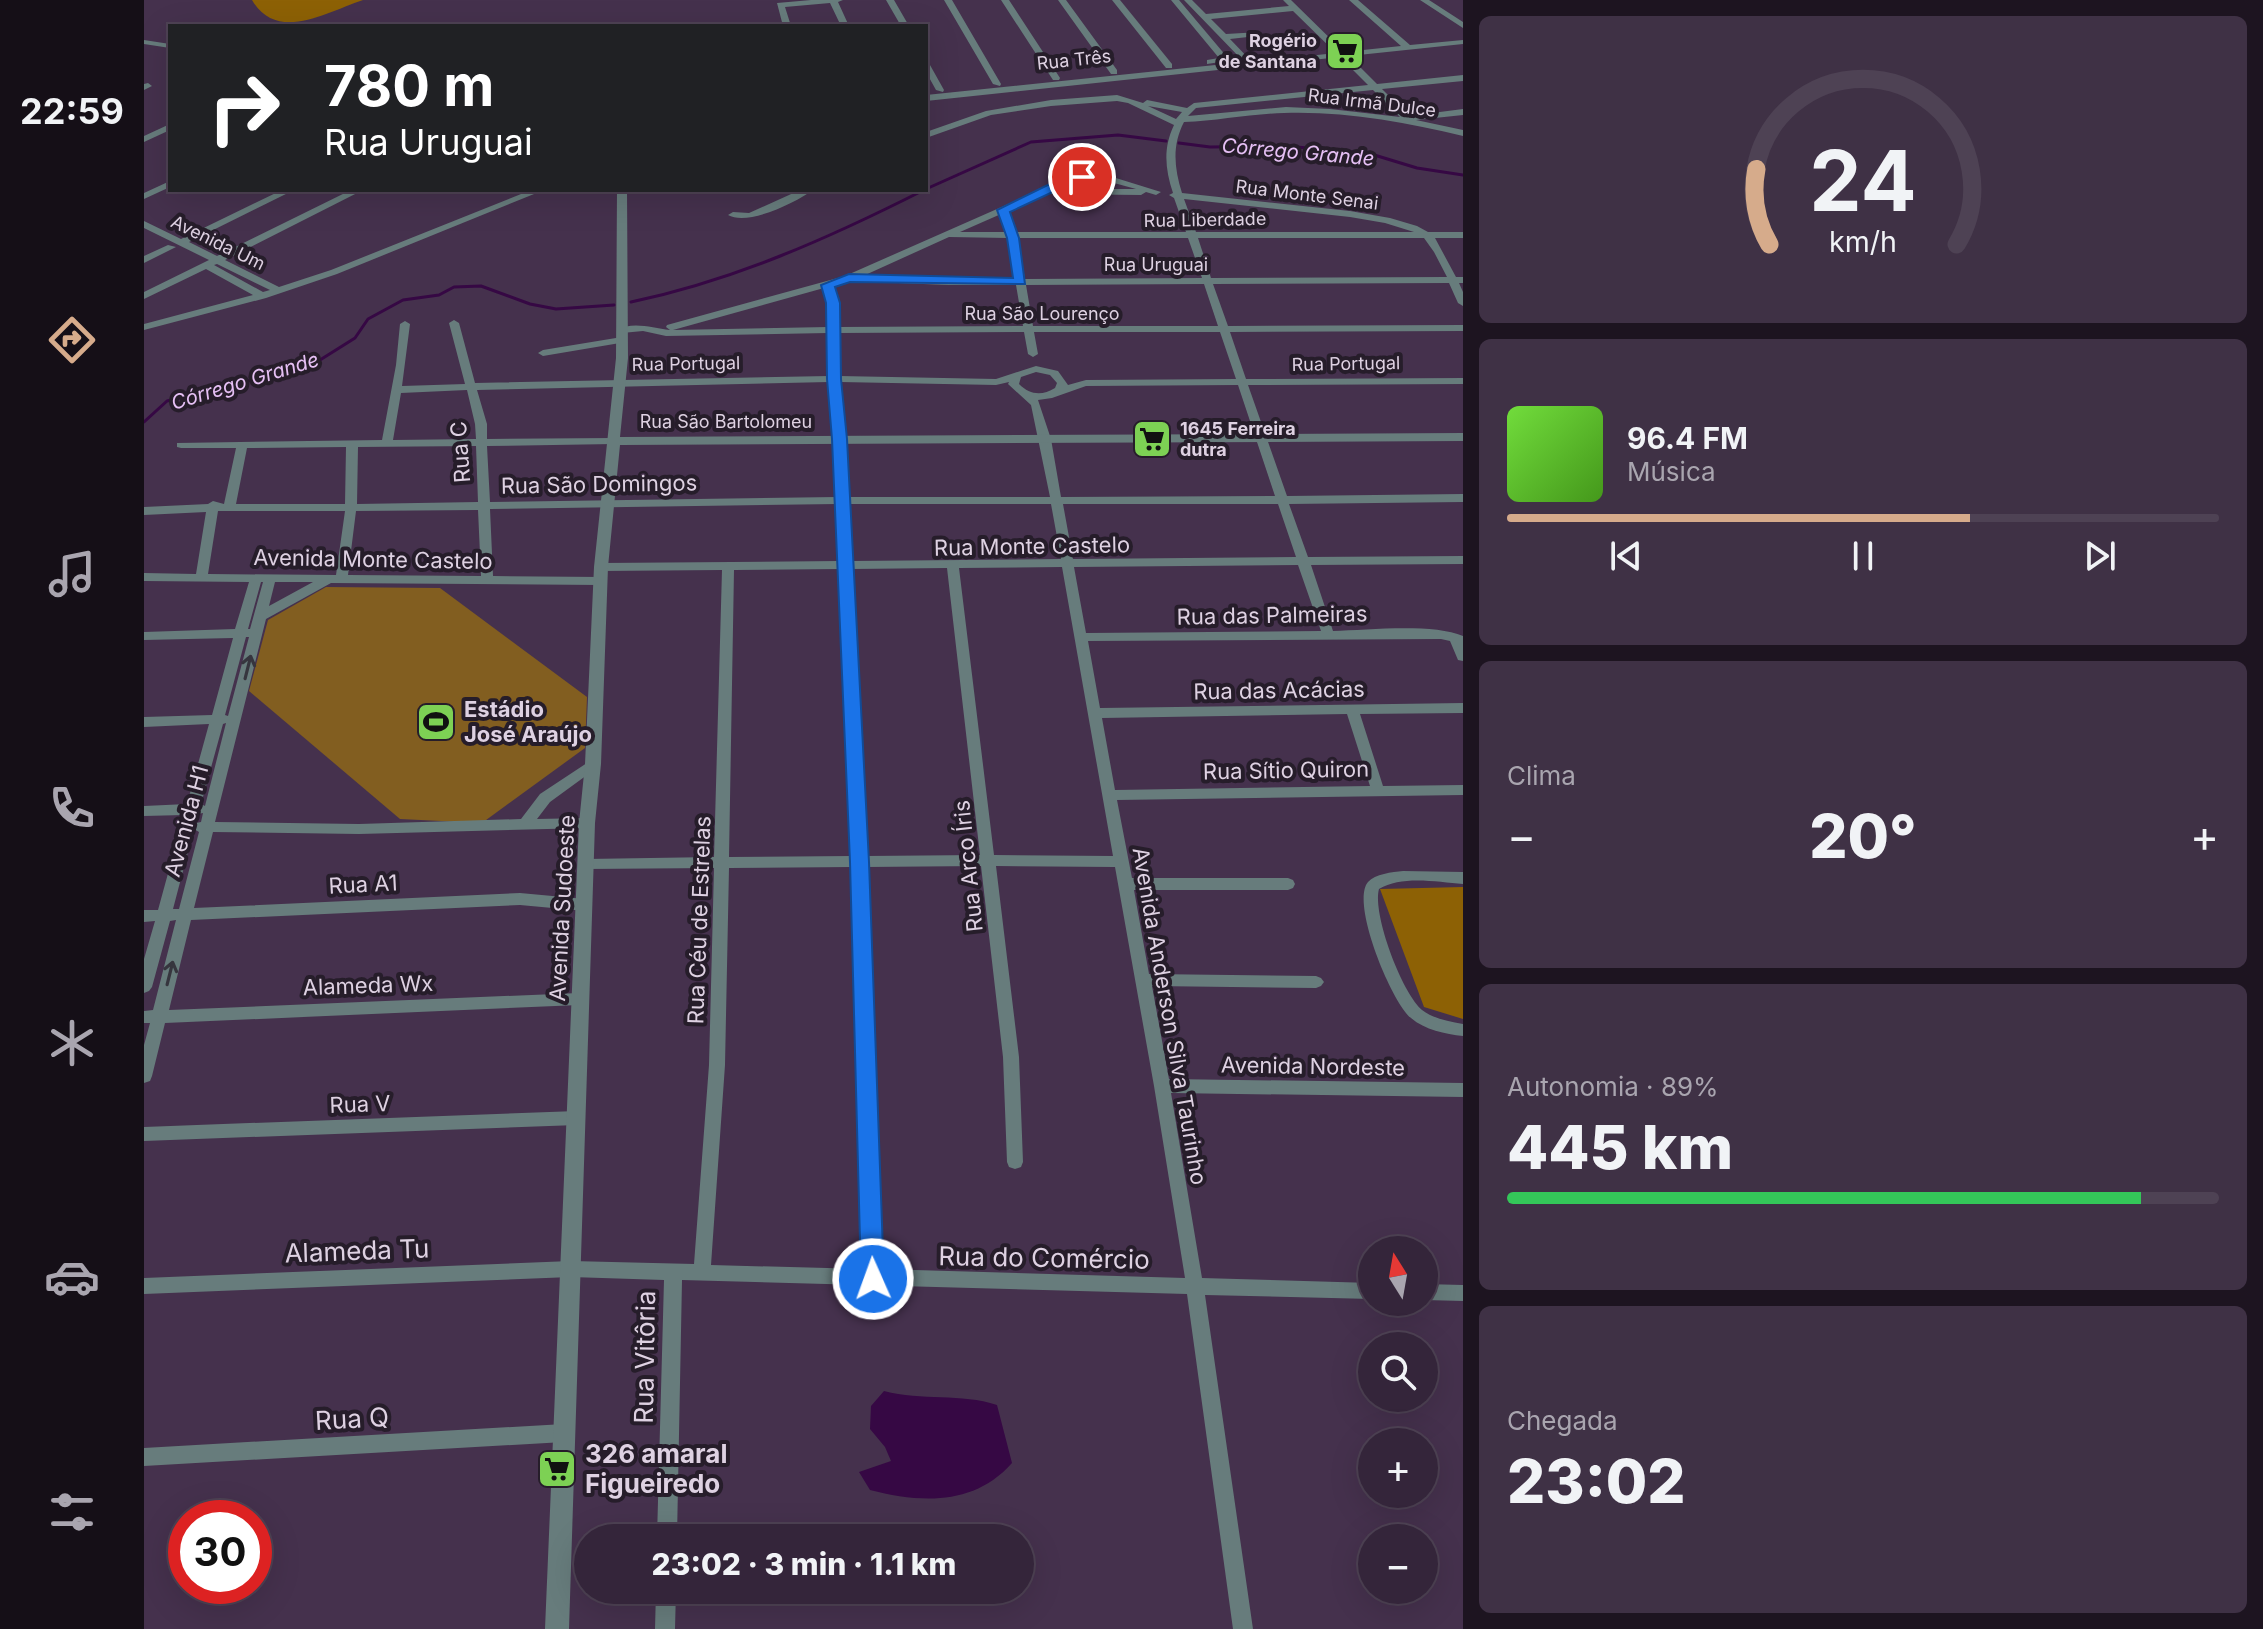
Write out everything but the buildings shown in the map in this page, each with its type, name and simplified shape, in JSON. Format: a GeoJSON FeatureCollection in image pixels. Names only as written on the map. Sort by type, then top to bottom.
{"type":"FeatureCollection","features":[{"type":"Feature","properties":{"kind":"street"},"geometry":{"type":"LineString","coordinates":[[786,24],[779,6],[839,0]]}},
{"type":"Feature","properties":{"kind":"street"},"geometry":{"type":"LineString","coordinates":[[890,0],[904,24]]}},
{"type":"Feature","properties":{"kind":"street"},"geometry":{"type":"LineString","coordinates":[[948,0],[997,84]]}},
{"type":"Feature","properties":{"kind":"street"},"geometry":{"type":"LineString","coordinates":[[1005,0],[1056,78]]}},
{"type":"Feature","properties":{"kind":"street"},"geometry":{"type":"LineString","coordinates":[[1062,0],[1114,72]]}},
{"type":"Feature","properties":{"kind":"street"},"geometry":{"type":"LineString","coordinates":[[1116,0],[1169,66]]}},
{"type":"Feature","properties":{"kind":"street","name":"Rua Três"},"geometry":{"type":"LineString","coordinates":[[928,91],[1219,61],[1224,58],[1175,0]]}},
{"type":"Feature","properties":{"kind":"street"},"geometry":{"type":"LineString","coordinates":[[1188,0],[1249,63]]}},
{"type":"Feature","properties":{"kind":"street"},"geometry":{"type":"LineString","coordinates":[[1287,0],[1408,120],[1463,112]]}},
{"type":"Feature","properties":{"kind":"street"},"geometry":{"type":"LineString","coordinates":[[1353,0],[1408,48]]}},
{"type":"Feature","properties":{"kind":"street"},"geometry":{"type":"LineString","coordinates":[[1424,0],[1463,26]]}},
{"type":"Feature","properties":{"kind":"street"},"geometry":{"type":"LineString","coordinates":[[833,1],[844,24]]}},
{"type":"Feature","properties":{"kind":"street"},"geometry":{"type":"LineString","coordinates":[[1204,17],[1295,8]]}},
{"type":"Feature","properties":{"kind":"street"},"geometry":{"type":"LineString","coordinates":[[1224,37],[1257,34]]}},
{"type":"Feature","properties":{"kind":"street"},"geometry":{"type":"LineString","coordinates":[[144,42],[168,46]]}},
{"type":"Feature","properties":{"kind":"street"},"geometry":{"type":"LineString","coordinates":[[928,98],[1463,42]]}},
{"type":"Feature","properties":{"kind":"street"},"geometry":{"type":"LineString","coordinates":[[928,69],[940,90]]}},
{"type":"Feature","properties":{"kind":"street"},"geometry":{"type":"LineString","coordinates":[[1328,634],[1169,167],[1182,118],[1198,105],[1463,78]]}},
{"type":"Feature","properties":{"kind":"street"},"geometry":{"type":"LineString","coordinates":[[1104,80],[1117,98]]}},
{"type":"Feature","properties":{"kind":"street"},"geometry":{"type":"LineString","coordinates":[[973,93],[989,113]]}},
{"type":"Feature","properties":{"kind":"street","name":"Rua Irmã Dulce"},"geometry":{"type":"LineString","coordinates":[[928,134],[989,113],[1051,103],[1117,98],[1182,118],[1304,110],[1408,120],[1463,133]]}},
{"type":"Feature","properties":{"kind":"street"},"geometry":{"type":"LineString","coordinates":[[1131,101],[1182,118]]}},
{"type":"Feature","properties":{"kind":"street"},"geometry":{"type":"LineString","coordinates":[[144,139],[168,128]]}},
{"type":"Feature","properties":{"kind":"street"},"geometry":{"type":"LineString","coordinates":[[643,328],[661,329],[704,319],[849,278],[1074,178],[1093,176],[1156,192]]}},
{"type":"Feature","properties":{"kind":"street"},"geometry":{"type":"LineString","coordinates":[[144,196],[168,185]]}},
{"type":"Feature","properties":{"kind":"street"},"geometry":{"type":"LineString","coordinates":[[144,260],[285,192]]}},
{"type":"Feature","properties":{"kind":"street"},"geometry":{"type":"LineString","coordinates":[[144,296],[354,192]]}},
{"type":"Feature","properties":{"kind":"street"},"geometry":{"type":"LineString","coordinates":[[144,327],[262,296],[334,272],[534,192]]}},
{"type":"Feature","properties":{"kind":"street","name":"Avenida Sudoeste"},"geometry":{"type":"LineString","coordinates":[[557,1629],[579,999],[601,574],[622,335],[622,192]]}},
{"type":"Feature","properties":{"kind":"street"},"geometry":{"type":"LineString","coordinates":[[733,215],[750,216],[804,192]]}},
{"type":"Feature","properties":{"kind":"street"},"geometry":{"type":"LineString","coordinates":[[1043,192],[1156,192]]}},
{"type":"Feature","properties":{"kind":"street","name":"Rua Monte Senai"},"geometry":{"type":"LineString","coordinates":[[1156,192],[1369,217],[1400,223],[1428,235]]}},
{"type":"Feature","properties":{"kind":"street"},"geometry":{"type":"LineString","coordinates":[[1004,210],[1013,238],[1033,354],[1063,383],[1039,414]]}},
{"type":"Feature","properties":{"kind":"street","name":"Avenida Um"},"geometry":{"type":"LineString","coordinates":[[144,224],[176,245]]}},
{"type":"Feature","properties":{"kind":"street","name":"Avenida Um"},"geometry":{"type":"LineString","coordinates":[[144,233],[278,290]]}},
{"type":"Feature","properties":{"kind":"street","name":"Rua Liberdade"},"geometry":{"type":"LineString","coordinates":[[946,235],[1013,238],[1463,235]]}},
{"type":"Feature","properties":{"kind":"street"},"geometry":{"type":"LineString","coordinates":[[1428,235],[1457,280],[1463,303]]}},
{"type":"Feature","properties":{"kind":"street","name":"Avenida Um"},"geometry":{"type":"LineString","coordinates":[[213,263],[262,296]]}},
{"type":"Feature","properties":{"kind":"street","name":"Rua Uruguai"},"geometry":{"type":"LineString","coordinates":[[849,278],[1020,282],[1457,280]]}},
{"type":"Feature","properties":{"kind":"street"},"geometry":{"type":"LineString","coordinates":[[828,285],[833,303],[834,379],[840,439],[873,1279]]}},
{"type":"Feature","properties":{"kind":"street","name":"Rua C"},"geometry":{"type":"LineString","coordinates":[[454,323],[477,409],[482,442],[487,581]]}},
{"type":"Feature","properties":{"kind":"street"},"geometry":{"type":"LineString","coordinates":[[387,442],[405,324]]}},
{"type":"Feature","properties":{"kind":"street","name":"Rua São Lourenço"},"geometry":{"type":"LineString","coordinates":[[622,335],[643,328],[666,333],[1463,328]]}},
{"type":"Feature","properties":{"kind":"street"},"geometry":{"type":"LineString","coordinates":[[543,353],[622,335]]}},
{"type":"Feature","properties":{"kind":"street"},"geometry":{"type":"LineString","coordinates":[[1019,374],[1033,354]]}},
{"type":"Feature","properties":{"kind":"street"},"geometry":{"type":"LineString","coordinates":[[977,380],[996,382],[1019,374],[1053,373],[1086,383]]}},
{"type":"Feature","properties":{"kind":"street","name":"Avenida Anderson Silva Taurinho"},"geometry":{"type":"LineString","coordinates":[[1019,374],[1013,384],[1036,404],[1045,439],[1144,980],[1195,1288],[1243,1629]]}},
{"type":"Feature","properties":{"kind":"street","name":"Rua Portugal"},"geometry":{"type":"LineString","coordinates":[[396,390],[834,379],[977,380]]}},
{"type":"Feature","properties":{"kind":"street"},"geometry":{"type":"LineString","coordinates":[[977,380],[1023,393],[1057,393],[1086,383]]}},
{"type":"Feature","properties":{"kind":"street","name":"Rua Portugal"},"geometry":{"type":"LineString","coordinates":[[1086,383],[1463,381]]}},
{"type":"Feature","properties":{"kind":"street","name":"Rua São Bartolomeu"},"geometry":{"type":"LineString","coordinates":[[181,445],[1463,437]]}},
{"type":"Feature","properties":{"kind":"street"},"geometry":{"type":"LineString","coordinates":[[261,616],[335,578],[351,508],[352,443]]}},
{"type":"Feature","properties":{"kind":"street"},"geometry":{"type":"LineString","coordinates":[[230,505],[242,446]]}},
{"type":"Feature","properties":{"kind":"street","name":"Rua São Domingos"},"geometry":{"type":"LineString","coordinates":[[144,511],[213,505],[351,508],[608,501],[1463,498]]}},
{"type":"Feature","properties":{"kind":"street"},"geometry":{"type":"LineString","coordinates":[[201,577],[213,505]]}},
{"type":"Feature","properties":{"kind":"street","name":"Rua Monte Castelo"},"geometry":{"type":"LineString","coordinates":[[601,574],[728,567],[1459,562]]}},
{"type":"Feature","properties":{"kind":"street","name":"Rua Arco Íris"},"geometry":{"type":"LineString","coordinates":[[953,566],[1011,1057],[1015,1162]]}},
{"type":"Feature","properties":{"kind":"street","name":"Rua Céu de Estrelas"},"geometry":{"type":"LineString","coordinates":[[702,1274],[717,1065],[728,567]]}},
{"type":"Feature","properties":{"kind":"street","name":"Avenida Monte Castelo"},"geometry":{"type":"LineString","coordinates":[[144,577],[487,581],[601,574]]}},
{"type":"Feature","properties":{"kind":"street","name":"Avenida H1"},"geometry":{"type":"LineString","coordinates":[[144,1076],[152,1016],[184,915],[257,633],[263,577]]}},
{"type":"Feature","properties":{"kind":"street","name":"Avenida H1"},"geometry":{"type":"LineString","coordinates":[[144,987],[239,634],[263,577]]}},
{"type":"Feature","properties":{"kind":"street"},"geometry":{"type":"LineString","coordinates":[[144,636],[257,633]]}},
{"type":"Feature","properties":{"kind":"street","name":"Rua das Palmeiras"},"geometry":{"type":"LineString","coordinates":[[1080,637],[1328,634],[1459,639]]}},
{"type":"Feature","properties":{"kind":"street"},"geometry":{"type":"LineString","coordinates":[[1459,639],[1463,657]]}},
{"type":"Feature","properties":{"kind":"street","name":"Rua das Acácias"},"geometry":{"type":"LineString","coordinates":[[1095,713],[1463,708]]}},
{"type":"Feature","properties":{"kind":"street"},"geometry":{"type":"LineString","coordinates":[[1352,709],[1378,791]]}},
{"type":"Feature","properties":{"kind":"street"},"geometry":{"type":"LineString","coordinates":[[144,722],[235,719]]}},
{"type":"Feature","properties":{"kind":"street"},"geometry":{"type":"LineString","coordinates":[[526,823],[545,798],[593,764]]}},
{"type":"Feature","properties":{"kind":"street","name":"Rua Sítio Quiron"},"geometry":{"type":"LineString","coordinates":[[1109,795],[1463,790]]}},
{"type":"Feature","properties":{"kind":"street"},"geometry":{"type":"LineString","coordinates":[[144,811],[213,809]]}},
{"type":"Feature","properties":{"kind":"street"},"geometry":{"type":"LineString","coordinates":[[188,828],[359,829],[587,823]]}},
{"type":"Feature","properties":{"kind":"street"},"geometry":{"type":"LineString","coordinates":[[586,864],[990,860],[1121,862]]}},
{"type":"Feature","properties":{"kind":"street"},"geometry":{"type":"LineString","coordinates":[[1463,878],[1392,878],[1369,891],[1375,928],[1407,1005],[1433,1025],[1463,1030]]}},
{"type":"Feature","properties":{"kind":"street"},"geometry":{"type":"LineString","coordinates":[[1125,884],[1288,884]]}},
{"type":"Feature","properties":{"kind":"street","name":"Rua A1"},"geometry":{"type":"LineString","coordinates":[[144,916],[520,899],[585,905]]}},
{"type":"Feature","properties":{"kind":"street"},"geometry":{"type":"LineString","coordinates":[[1144,980],[1316,982]]}},
{"type":"Feature","properties":{"kind":"street","name":"Alameda Wx"},"geometry":{"type":"LineString","coordinates":[[152,1016],[579,999]]}},
{"type":"Feature","properties":{"kind":"street","name":"Avenida Nordeste"},"geometry":{"type":"LineString","coordinates":[[1162,1086],[1463,1090]]}},
{"type":"Feature","properties":{"kind":"street","name":"Rua V"},"geometry":{"type":"LineString","coordinates":[[144,1134],[577,1118]]}},
{"type":"Feature","properties":{"kind":"street","name":"Rua do Comércio"},"geometry":{"type":"LineString","coordinates":[[571,1269],[1358,1291]]}},
{"type":"Feature","properties":{"kind":"street","name":"Alameda Tu"},"geometry":{"type":"LineString","coordinates":[[144,1286],[571,1269]]}},
{"type":"Feature","properties":{"kind":"street","name":"Rua Vitôria"},"geometry":{"type":"LineString","coordinates":[[667,1524],[673,1274]]}},
{"type":"Feature","properties":{"kind":"street"},"geometry":{"type":"LineString","coordinates":[[1438,1292],[1463,1293]]}},
{"type":"Feature","properties":{"kind":"street","name":"Rua Q"},"geometry":{"type":"LineString","coordinates":[[144,1457],[564,1433]]}},
{"type":"Feature","properties":{"kind":"street"},"geometry":{"type":"LineString","coordinates":[[665,1629],[666,1604]]}},
{"type":"Feature","properties":{"kind":"shaded area"},"geometry":{"type":"Polygon","coordinates":[[[252,0],[363,0],[319,17],[289,22],[275,20],[262,13],[252,0]]]}},
{"type":"Feature","properties":{"kind":"shaded area","name":"Estádio José Araújo"},"geometry":{"type":"Polygon","coordinates":[[[326,587],[440,588],[587,697],[585,748],[482,823],[400,819],[249,691],[268,620],[326,587]]]}},
{"type":"Feature","properties":{"kind":"shaded area"},"geometry":{"type":"Polygon","coordinates":[[[1463,887],[1463,1019],[1424,1007],[1380,889],[1463,887]]]}},
{"type":"Feature","properties":{"kind":"shaded area"},"geometry":{"type":"Polygon","coordinates":[[[884,1391],[970,1399],[997,1405],[1012,1463],[981,1487],[946,1498],[908,1497],[870,1490],[859,1472],[891,1461],[885,1447],[870,1429],[871,1406],[884,1391]]]}},
{"type":"Feature","properties":{"kind":"waterway","name":"Córrego Grande"},"geometry":{"type":"LineString","coordinates":[[928,188],[1031,142],[1118,135],[1166,141]]}},
{"type":"Feature","properties":{"kind":"waterway","name":"Córrego Grande"},"geometry":{"type":"LineString","coordinates":[[1179,143],[1210,147],[1286,146],[1371,154],[1417,168],[1463,175]]}},
{"type":"Feature","properties":{"kind":"waterway","name":"Córrego Grande"},"geometry":{"type":"LineString","coordinates":[[631,302],[707,282],[781,256],[920,192]]}},
{"type":"Feature","properties":{"kind":"waterway","name":"Córrego Grande"},"geometry":{"type":"LineString","coordinates":[[144,422],[167,401],[312,365],[355,338],[368,319],[403,300],[439,295],[454,287],[481,286],[530,304],[556,309],[614,305]]}},
{"type":"Feature","properties":{"kind":"place","name":"Rogério de Santana"},"geometry":{"type":"Point","coordinates":[1345,51]}},
{"type":"Feature","properties":{"kind":"place","name":"1645 Ferreira dutra"},"geometry":{"type":"Point","coordinates":[1152,439]}},
{"type":"Feature","properties":{"kind":"place","name":"Estádio José Araújo"},"geometry":{"type":"Point","coordinates":[436,722]}},
{"type":"Feature","properties":{"kind":"place","name":"326 amaral Figueiredo"},"geometry":{"type":"Point","coordinates":[557,1469]}},
{"type":"Feature","properties":{"kind":"route"},"geometry":{"type":"LineString","coordinates":[[873,1279],[840,439],[834,379],[833,303],[828,285],[849,278],[1020,282],[1013,238],[1004,210],[1068,180],[1082,177]]}}]}
